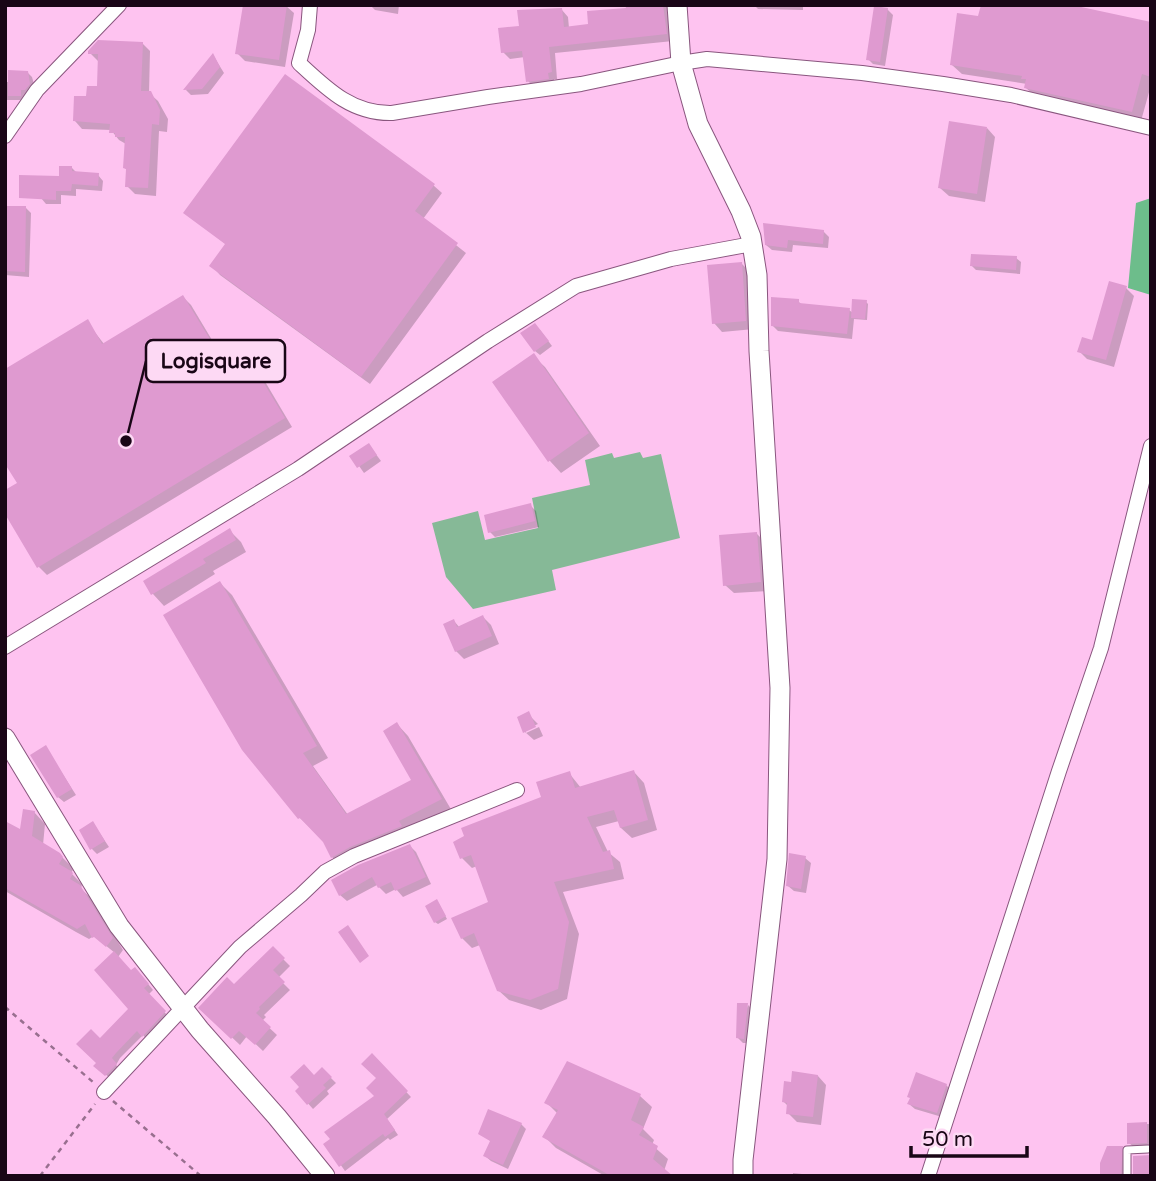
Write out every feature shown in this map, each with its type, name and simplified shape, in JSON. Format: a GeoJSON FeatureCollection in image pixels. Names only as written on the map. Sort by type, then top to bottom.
{"type":"FeatureCollection","features":[{"type":"Feature","properties":{"kind":"street"},"geometry":{"type":"LineString","coordinates":[[5,136],[37,90],[119,5]]}},
{"type":"Feature","properties":{"kind":"street"},"geometry":{"type":"LineString","coordinates":[[310,5],[308,30],[299,63],[341,99],[360,109],[376,113],[392,113],[581,84],[707,59],[943,83],[1011,95],[1151,128]]}},
{"type":"Feature","properties":{"kind":"street"},"geometry":{"type":"LineString","coordinates":[[677,5],[681,63],[698,124],[741,211],[752,244],[757,275],[780,688],[777,859],[743,1176]]}},
{"type":"Feature","properties":{"kind":"street"},"geometry":{"type":"LineString","coordinates":[[5,646],[298,469],[488,341],[576,286],[671,259],[752,244]]}},
{"type":"Feature","properties":{"kind":"street"},"geometry":{"type":"LineString","coordinates":[[928,1176],[1101,648],[1151,446]]}},
{"type":"Feature","properties":{"kind":"street"},"geometry":{"type":"LineString","coordinates":[[5,738],[119,926],[183,1008],[326,1176]]}},
{"type":"Feature","properties":{"kind":"street"},"geometry":{"type":"LineString","coordinates":[[104,1092],[240,947],[325,872],[354,856],[517,790]]}},
{"type":"Feature","properties":{"kind":"lane"},"geometry":{"type":"LineString","coordinates":[[1127,1176],[1127,1150],[1148,1149]]}},
{"type":"Feature","properties":{"kind":"path"},"geometry":{"type":"LineString","coordinates":[[40,1176],[104,1092]]}},
{"type":"Feature","properties":{"kind":"green space"},"geometry":{"type":"Polygon","coordinates":[[[1151,198],[1151,295],[1128,288],[1136,203],[1151,198]]]}},
{"type":"Feature","properties":{"kind":"green space"},"geometry":{"type":"Polygon","coordinates":[[[640,452],[643,458],[661,454],[680,538],[552,570],[556,590],[473,609],[446,577],[432,523],[478,511],[485,540],[538,528],[532,498],[590,485],[585,460],[612,453],[614,458],[640,452]]]}},
{"type":"Feature","properties":{"kind":"building"},"geometry":{"type":"Polygon","coordinates":[[[243,5],[287,5],[279,60],[235,54],[243,5]]]}},
{"type":"Feature","properties":{"kind":"building"},"geometry":{"type":"Polygon","coordinates":[[[625,5],[663,5],[667,34],[549,47],[552,72],[548,73],[549,79],[526,82],[522,51],[501,53],[498,28],[519,26],[517,10],[562,8],[564,27],[588,24],[587,11],[626,8],[625,5]]]}},
{"type":"Feature","properties":{"kind":"building"},"geometry":{"type":"Polygon","coordinates":[[[981,5],[1072,5],[1151,22],[1151,77],[1142,74],[1132,112],[1024,88],[1026,79],[1021,79],[1022,76],[950,65],[957,13],[978,16],[981,5]]]}},
{"type":"Feature","properties":{"kind":"building"},"geometry":{"type":"Polygon","coordinates":[[[874,6],[888,8],[880,62],[866,60],[874,6]]]}},
{"type":"Feature","properties":{"kind":"building"},"geometry":{"type":"Polygon","coordinates":[[[98,40],[143,42],[141,91],[151,91],[160,110],[159,125],[152,124],[148,188],[125,187],[125,137],[115,137],[115,133],[109,133],[110,124],[73,121],[74,96],[86,96],[87,86],[97,86],[98,54],[88,54],[88,51],[98,40]]]}},
{"type":"Feature","properties":{"kind":"building"},"geometry":{"type":"Polygon","coordinates":[[[213,53],[220,67],[202,89],[183,90],[213,53]]]}},
{"type":"Feature","properties":{"kind":"building"},"geometry":{"type":"Polygon","coordinates":[[[8,70],[28,71],[30,84],[25,90],[21,90],[21,96],[8,96],[8,70]]]}},
{"type":"Feature","properties":{"kind":"building"},"geometry":{"type":"Polygon","coordinates":[[[285,74],[435,184],[415,211],[458,243],[361,377],[209,266],[225,244],[183,213],[285,74]]]}},
{"type":"Feature","properties":{"kind":"building"},"geometry":{"type":"Polygon","coordinates":[[[949,121],[987,127],[977,194],[938,188],[949,121]]]}},
{"type":"Feature","properties":{"kind":"building"},"geometry":{"type":"Polygon","coordinates":[[[59,166],[72,166],[72,171],[99,173],[98,186],[72,184],[71,191],[56,191],[56,200],[19,198],[19,175],[59,176],[59,166]]]}},
{"type":"Feature","properties":{"kind":"building"},"geometry":{"type":"Polygon","coordinates":[[[5,206],[26,206],[25,272],[5,271],[5,206]]]}},
{"type":"Feature","properties":{"kind":"building"},"geometry":{"type":"Polygon","coordinates":[[[763,223],[824,230],[823,244],[788,240],[787,248],[765,245],[763,223]]]}},
{"type":"Feature","properties":{"kind":"building"},"geometry":{"type":"Polygon","coordinates":[[[971,254],[1017,256],[1016,270],[970,266],[971,254]]]}},
{"type":"Feature","properties":{"kind":"building"},"geometry":{"type":"Polygon","coordinates":[[[742,262],[746,321],[712,324],[707,265],[742,262]]]}},
{"type":"Feature","properties":{"kind":"building"},"geometry":{"type":"Polygon","coordinates":[[[1109,281],[1127,286],[1106,360],[1077,352],[1082,337],[1092,340],[1109,281]]]}},
{"type":"Feature","properties":{"kind":"building"},"geometry":{"type":"Polygon","coordinates":[[[183,295],[222,359],[242,347],[285,418],[37,568],[5,514],[5,490],[17,483],[5,464],[5,369],[88,319],[102,344],[183,295]]]}},
{"type":"Feature","properties":{"kind":"building"},"geometry":{"type":"Polygon","coordinates":[[[771,297],[850,308],[847,334],[771,326],[771,297]]]}},
{"type":"Feature","properties":{"kind":"building"},"geometry":{"type":"Polygon","coordinates":[[[852,299],[867,300],[865,319],[851,318],[852,299]]]}},
{"type":"Feature","properties":{"kind":"building"},"geometry":{"type":"Polygon","coordinates":[[[535,323],[549,341],[534,352],[520,333],[535,323]]]}},
{"type":"Feature","properties":{"kind":"building"},"geometry":{"type":"Polygon","coordinates":[[[534,353],[589,433],[548,462],[492,382],[534,353]]]}},
{"type":"Feature","properties":{"kind":"building"},"geometry":{"type":"Polygon","coordinates":[[[369,443],[377,455],[357,468],[349,456],[369,443]]]}},
{"type":"Feature","properties":{"kind":"building"},"geometry":{"type":"Polygon","coordinates":[[[531,503],[535,521],[488,533],[484,515],[531,503]]]}},
{"type":"Feature","properties":{"kind":"building"},"geometry":{"type":"Polygon","coordinates":[[[230,528],[236,540],[203,559],[206,563],[151,595],[143,581],[230,528]]]}},
{"type":"Feature","properties":{"kind":"building"},"geometry":{"type":"Polygon","coordinates":[[[757,532],[761,582],[723,586],[719,535],[757,532]]]}},
{"type":"Feature","properties":{"kind":"building"},"geometry":{"type":"Polygon","coordinates":[[[220,581],[317,746],[303,753],[346,814],[411,780],[383,731],[397,722],[442,799],[399,821],[402,826],[350,847],[331,858],[323,842],[298,819],[242,750],[163,615],[220,581]]]}},
{"type":"Feature","properties":{"kind":"building"},"geometry":{"type":"Polygon","coordinates":[[[483,615],[492,636],[455,652],[443,624],[454,619],[457,627],[483,615]]]}},
{"type":"Feature","properties":{"kind":"building"},"geometry":{"type":"Polygon","coordinates":[[[529,711],[536,727],[523,733],[517,717],[529,711]]]}},
{"type":"Feature","properties":{"kind":"building"},"geometry":{"type":"Polygon","coordinates":[[[46,745],[72,789],[57,798],[30,755],[46,745]]]}},
{"type":"Feature","properties":{"kind":"building"},"geometry":{"type":"Polygon","coordinates":[[[634,770],[648,820],[620,828],[614,810],[587,817],[603,852],[610,850],[614,869],[554,882],[569,922],[558,989],[530,1000],[497,991],[474,933],[461,939],[451,918],[488,902],[471,855],[460,859],[453,842],[464,836],[461,828],[541,797],[536,782],[570,771],[575,788],[634,770]]]}},
{"type":"Feature","properties":{"kind":"building"},"geometry":{"type":"Polygon","coordinates":[[[23,809],[35,811],[32,836],[60,853],[63,857],[59,864],[73,873],[70,879],[80,885],[113,938],[106,947],[92,938],[85,924],[77,929],[5,888],[5,821],[20,829],[23,809]]]}},
{"type":"Feature","properties":{"kind":"building"},"geometry":{"type":"Polygon","coordinates":[[[93,821],[105,841],[90,850],[79,830],[93,821]]]}},
{"type":"Feature","properties":{"kind":"building"},"geometry":{"type":"Polygon","coordinates":[[[410,844],[426,877],[395,891],[391,882],[378,888],[372,877],[339,896],[331,880],[358,865],[410,844]]]}},
{"type":"Feature","properties":{"kind":"building"},"geometry":{"type":"Polygon","coordinates":[[[789,853],[806,856],[801,889],[786,886],[789,853]]]}},
{"type":"Feature","properties":{"kind":"building"},"geometry":{"type":"Polygon","coordinates":[[[437,899],[446,916],[434,923],[425,906],[437,899]]]}},
{"type":"Feature","properties":{"kind":"building"},"geometry":{"type":"Polygon","coordinates":[[[348,925],[369,956],[360,963],[338,932],[348,925]]]}},
{"type":"Feature","properties":{"kind":"building"},"geometry":{"type":"Polygon","coordinates":[[[273,946],[285,958],[273,970],[285,982],[256,1013],[271,1027],[255,1045],[239,1031],[231,1039],[198,1008],[227,977],[234,984],[273,946]]]}},
{"type":"Feature","properties":{"kind":"building"},"geometry":{"type":"Polygon","coordinates":[[[114,951],[131,970],[135,967],[149,984],[144,988],[166,1011],[142,1037],[137,1031],[116,1053],[112,1058],[117,1064],[105,1076],[93,1066],[96,1063],[76,1044],[91,1029],[100,1038],[128,1009],[94,970],[114,951]]]}},
{"type":"Feature","properties":{"kind":"building"},"geometry":{"type":"Polygon","coordinates":[[[737,1003],[748,1003],[744,1039],[736,1038],[737,1003]]]}},
{"type":"Feature","properties":{"kind":"building"},"geometry":{"type":"Polygon","coordinates":[[[372,1053],[408,1091],[384,1114],[395,1130],[385,1137],[383,1134],[339,1167],[323,1144],[330,1139],[324,1132],[374,1096],[366,1088],[376,1078],[361,1064],[372,1053]]]}},
{"type":"Feature","properties":{"kind":"building"},"geometry":{"type":"Polygon","coordinates":[[[567,1061],[641,1094],[631,1120],[644,1127],[639,1135],[658,1146],[653,1159],[673,1176],[611,1176],[542,1137],[558,1110],[544,1103],[567,1061]]]}},
{"type":"Feature","properties":{"kind":"building"},"geometry":{"type":"Polygon","coordinates":[[[304,1064],[314,1075],[322,1067],[332,1077],[323,1085],[326,1088],[307,1105],[295,1091],[299,1087],[290,1077],[304,1064]]]}},
{"type":"Feature","properties":{"kind":"building"},"geometry":{"type":"Polygon","coordinates":[[[792,1071],[818,1075],[813,1117],[786,1114],[787,1103],[782,1102],[784,1081],[791,1082],[792,1071]]]}},
{"type":"Feature","properties":{"kind":"building"},"geometry":{"type":"Polygon","coordinates":[[[916,1072],[947,1084],[937,1113],[907,1104],[916,1072]]]}},
{"type":"Feature","properties":{"kind":"building"},"geometry":{"type":"Polygon","coordinates":[[[488,1109],[522,1123],[503,1165],[483,1156],[490,1141],[478,1134],[488,1109]]]}},
{"type":"Feature","properties":{"kind":"building"},"geometry":{"type":"Polygon","coordinates":[[[1147,1122],[1147,1143],[1127,1144],[1127,1123],[1147,1122]]]}},
{"type":"Feature","properties":{"kind":"building"},"geometry":{"type":"Polygon","coordinates":[[[1107,1146],[1123,1146],[1121,1176],[1100,1176],[1100,1163],[1107,1146]]]}},
{"type":"Feature","properties":{"kind":"building"},"geometry":{"type":"Polygon","coordinates":[[[1151,1155],[1151,1176],[1133,1176],[1133,1156],[1151,1155]]]}},
{"type":"Feature","properties":{"kind":"place","name":"Logisquare"},"geometry":{"type":"Point","coordinates":[126,441]}}]}
